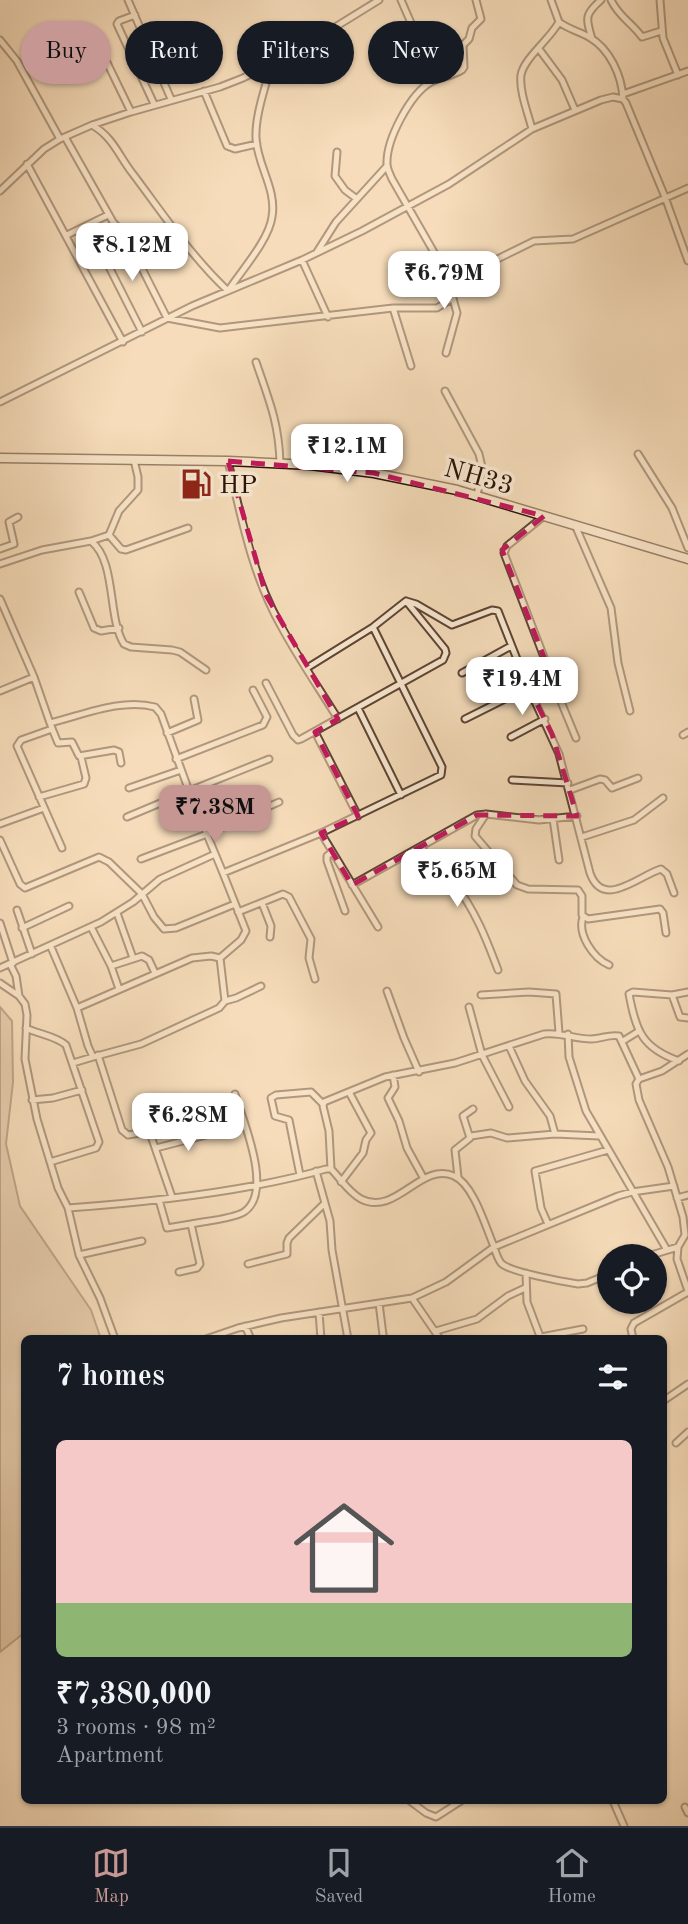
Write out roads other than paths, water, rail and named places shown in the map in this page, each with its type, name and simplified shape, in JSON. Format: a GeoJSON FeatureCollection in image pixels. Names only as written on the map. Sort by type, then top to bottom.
{"type":"FeatureCollection","features":[{"type":"Feature","properties":{"kind":"main road","name":"NH33"},"geometry":{"type":"LineString","coordinates":[[0,458],[280,463],[374,473],[477,496],[688,559]]}},
{"type":"Feature","properties":{"kind":"street"},"geometry":{"type":"LineString","coordinates":[[128,0],[171,99]]}},
{"type":"Feature","properties":{"kind":"street"},"geometry":{"type":"LineString","coordinates":[[342,21],[379,0]]}},
{"type":"Feature","properties":{"kind":"street"},"geometry":{"type":"LineString","coordinates":[[401,0],[410,21]]}},
{"type":"Feature","properties":{"kind":"street"},"geometry":{"type":"LineString","coordinates":[[452,278],[442,266],[387,166],[388,153],[395,132],[418,93],[429,83],[459,73],[464,67],[463,45],[470,38],[471,27],[481,19],[476,0]]}},
{"type":"Feature","properties":{"kind":"street"},"geometry":{"type":"LineString","coordinates":[[551,0],[559,22],[600,45],[620,77],[623,96],[688,261]]}},
{"type":"Feature","properties":{"kind":"street"},"geometry":{"type":"LineString","coordinates":[[592,39],[587,17],[590,10],[601,0]]}},
{"type":"Feature","properties":{"kind":"street"},"geometry":{"type":"LineString","coordinates":[[611,0],[620,16],[633,24],[642,37],[662,31]]}},
{"type":"Feature","properties":{"kind":"street"},"geometry":{"type":"LineString","coordinates":[[660,0],[662,31],[678,75]]}},
{"type":"Feature","properties":{"kind":"street"},"geometry":{"type":"LineString","coordinates":[[135,15],[118,21],[117,24],[154,104]]}},
{"type":"Feature","properties":{"kind":"street"},"geometry":{"type":"LineString","coordinates":[[532,129],[521,83],[522,74],[525,66],[553,34],[559,22]]}},
{"type":"Feature","properties":{"kind":"street"},"geometry":{"type":"LineString","coordinates":[[0,40],[17,61],[108,215],[125,235],[167,318]]}},
{"type":"Feature","properties":{"kind":"street"},"geometry":{"type":"LineString","coordinates":[[539,49],[562,80],[575,110]]}},
{"type":"Feature","properties":{"kind":"street"},"geometry":{"type":"LineString","coordinates":[[0,402],[167,318],[302,261],[449,184],[532,129],[575,110],[623,96],[688,71]]}},
{"type":"Feature","properties":{"kind":"street"},"geometry":{"type":"LineString","coordinates":[[111,72],[131,112]]}},
{"type":"Feature","properties":{"kind":"street"},"geometry":{"type":"LineString","coordinates":[[0,191],[44,149],[62,138],[154,104],[237,80]]}},
{"type":"Feature","properties":{"kind":"street"},"geometry":{"type":"LineString","coordinates":[[228,291],[267,232],[272,217],[271,190],[257,144],[258,120],[266,84]]}},
{"type":"Feature","properties":{"kind":"street"},"geometry":{"type":"LineString","coordinates":[[204,91],[227,146],[235,149],[257,144]]}},
{"type":"Feature","properties":{"kind":"street"},"geometry":{"type":"LineString","coordinates":[[92,125],[113,142],[130,170],[196,259],[228,291]]}},
{"type":"Feature","properties":{"kind":"street"},"geometry":{"type":"LineString","coordinates":[[337,152],[335,176],[356,199]]}},
{"type":"Feature","properties":{"kind":"street"},"geometry":{"type":"LineString","coordinates":[[27,164],[123,342]]}},
{"type":"Feature","properties":{"kind":"street"},"geometry":{"type":"LineString","coordinates":[[315,254],[336,222],[387,166]]}},
{"type":"Feature","properties":{"kind":"street"},"geometry":{"type":"LineString","coordinates":[[452,278],[463,276],[534,241],[572,239],[688,188]]}},
{"type":"Feature","properties":{"kind":"street"},"geometry":{"type":"LineString","coordinates":[[66,235],[108,215]]}},
{"type":"Feature","properties":{"kind":"street"},"geometry":{"type":"LineString","coordinates":[[99,247],[142,332]]}},
{"type":"Feature","properties":{"kind":"street"},"geometry":{"type":"LineString","coordinates":[[302,261],[328,317]]}},
{"type":"Feature","properties":{"kind":"street"},"geometry":{"type":"LineString","coordinates":[[446,353],[457,313],[450,288],[452,278]]}},
{"type":"Feature","properties":{"kind":"street"},"geometry":{"type":"LineString","coordinates":[[167,318],[220,328],[393,308],[437,308],[453,298]]}},
{"type":"Feature","properties":{"kind":"street"},"geometry":{"type":"LineString","coordinates":[[393,308],[411,366]]}},
{"type":"Feature","properties":{"kind":"street"},"geometry":{"type":"LineString","coordinates":[[256,362],[273,409],[279,435],[280,463]]}},
{"type":"Feature","properties":{"kind":"street"},"geometry":{"type":"LineString","coordinates":[[445,391],[479,454],[482,467],[477,496]]}},
{"type":"Feature","properties":{"kind":"street"},"geometry":{"type":"LineString","coordinates":[[638,454],[672,508],[688,548]]}},
{"type":"Feature","properties":{"kind":"street"},"geometry":{"type":"LineString","coordinates":[[0,564],[42,550],[109,535],[119,511],[138,490],[134,460]]}},
{"type":"Feature","properties":{"kind":"street"},"geometry":{"type":"LineString","coordinates":[[228,461],[257,572],[280,625],[338,719]]}},
{"type":"Feature","properties":{"kind":"street"},"geometry":{"type":"LineString","coordinates":[[544,516],[507,545],[504,553],[576,738]]}},
{"type":"Feature","properties":{"kind":"street"},"geometry":{"type":"LineString","coordinates":[[0,549],[14,544],[9,522],[18,517]]}},
{"type":"Feature","properties":{"kind":"street"},"geometry":{"type":"LineString","coordinates":[[575,525],[611,608],[618,663],[630,711]]}},
{"type":"Feature","properties":{"kind":"street"},"geometry":{"type":"LineString","coordinates":[[109,535],[121,549],[126,550],[188,528]]}},
{"type":"Feature","properties":{"kind":"street"},"geometry":{"type":"LineString","coordinates":[[91,541],[98,547],[104,562],[121,639],[127,646],[172,650],[206,670]]}},
{"type":"Feature","properties":{"kind":"street"},"geometry":{"type":"LineString","coordinates":[[79,592],[93,628],[102,631],[119,628]]}},
{"type":"Feature","properties":{"kind":"street"},"geometry":{"type":"LineString","coordinates":[[0,599],[34,677],[58,743],[72,742],[81,757],[86,778],[84,783],[39,797]]}},
{"type":"Feature","properties":{"kind":"street"},"geometry":{"type":"LineString","coordinates":[[307,668],[373,627],[406,601],[411,601],[452,625],[495,610],[500,614],[511,646],[559,754],[590,873],[597,887],[613,890],[661,869],[667,874],[674,893]]}},
{"type":"Feature","properties":{"kind":"street"},"geometry":{"type":"LineString","coordinates":[[267,683],[295,738],[301,739],[443,660],[446,653],[406,601]]}},
{"type":"Feature","properties":{"kind":"street"},"geometry":{"type":"LineString","coordinates":[[223,873],[358,816],[438,777],[443,771],[373,627]]}},
{"type":"Feature","properties":{"kind":"street"},"geometry":{"type":"LineString","coordinates":[[462,673],[511,646]]}},
{"type":"Feature","properties":{"kind":"street"},"geometry":{"type":"LineString","coordinates":[[465,719],[528,685],[547,668]]}},
{"type":"Feature","properties":{"kind":"street"},"geometry":{"type":"LineString","coordinates":[[0,691],[34,677]]}},
{"type":"Feature","properties":{"kind":"street"},"geometry":{"type":"LineString","coordinates":[[176,759],[263,725],[267,717],[253,690]]}},
{"type":"Feature","properties":{"kind":"street"},"geometry":{"type":"LineString","coordinates":[[167,733],[198,720],[194,699]]}},
{"type":"Feature","properties":{"kind":"street"},"geometry":{"type":"LineString","coordinates":[[62,848],[17,744],[51,726],[108,707],[150,706],[158,710],[245,927],[245,936],[220,958]]}},
{"type":"Feature","properties":{"kind":"street"},"geometry":{"type":"LineString","coordinates":[[358,708],[401,795]]}},
{"type":"Feature","properties":{"kind":"street"},"geometry":{"type":"LineString","coordinates":[[511,737],[545,719]]}},
{"type":"Feature","properties":{"kind":"street"},"geometry":{"type":"LineString","coordinates":[[315,732],[358,816]]}},
{"type":"Feature","properties":{"kind":"street"},"geometry":{"type":"LineString","coordinates":[[81,757],[117,750],[121,763]]}},
{"type":"Feature","properties":{"kind":"street"},"geometry":{"type":"LineString","coordinates":[[127,817],[269,759]]}},
{"type":"Feature","properties":{"kind":"street"},"geometry":{"type":"LineString","coordinates":[[129,788],[181,770]]}},
{"type":"Feature","properties":{"kind":"street"},"geometry":{"type":"LineString","coordinates":[[570,790],[600,779],[612,788],[638,778]]}},
{"type":"Feature","properties":{"kind":"street"},"geometry":{"type":"LineString","coordinates":[[512,780],[568,783]]}},
{"type":"Feature","properties":{"kind":"street"},"geometry":{"type":"LineString","coordinates":[[582,837],[634,820],[663,798]]}},
{"type":"Feature","properties":{"kind":"street"},"geometry":{"type":"LineString","coordinates":[[141,859],[279,802]]}},
{"type":"Feature","properties":{"kind":"street"},"geometry":{"type":"LineString","coordinates":[[0,824],[44,808]]}},
{"type":"Feature","properties":{"kind":"street"},"geometry":{"type":"LineString","coordinates":[[352,885],[468,819],[486,814],[518,819],[577,816]]}},
{"type":"Feature","properties":{"kind":"street"},"geometry":{"type":"LineString","coordinates":[[486,814],[474,836],[517,885],[528,889],[578,890],[582,895],[582,928],[592,952],[609,965]]}},
{"type":"Feature","properties":{"kind":"street"},"geometry":{"type":"LineString","coordinates":[[553,819],[559,860]]}},
{"type":"Feature","properties":{"kind":"street"},"geometry":{"type":"LineString","coordinates":[[321,833],[378,927]]}},
{"type":"Feature","properties":{"kind":"street"},"geometry":{"type":"LineString","coordinates":[[0,839],[24,888],[99,857],[142,894],[159,924],[170,930],[235,904]]}},
{"type":"Feature","properties":{"kind":"street"},"geometry":{"type":"LineString","coordinates":[[421,847],[467,900],[498,970]]}},
{"type":"Feature","properties":{"kind":"street"},"geometry":{"type":"LineString","coordinates":[[332,852],[327,856],[327,861],[345,911]]}},
{"type":"Feature","properties":{"kind":"street"},"geometry":{"type":"LineString","coordinates":[[0,968],[92,927],[117,913],[160,879],[215,853]]}},
{"type":"Feature","properties":{"kind":"street"},"geometry":{"type":"LineString","coordinates":[[238,912],[283,894],[289,897],[311,939],[309,958],[315,979]]}},
{"type":"Feature","properties":{"kind":"street"},"geometry":{"type":"LineString","coordinates":[[262,903],[271,926],[270,937]]}},
{"type":"Feature","properties":{"kind":"street"},"geometry":{"type":"LineString","coordinates":[[22,928],[69,906]]}},
{"type":"Feature","properties":{"kind":"street"},"geometry":{"type":"LineString","coordinates":[[583,917],[588,919],[660,909],[666,933]]}},
{"type":"Feature","properties":{"kind":"street"},"geometry":{"type":"LineString","coordinates":[[17,910],[32,954]]}},
{"type":"Feature","properties":{"kind":"street"},"geometry":{"type":"LineString","coordinates":[[117,913],[133,958]]}},
{"type":"Feature","properties":{"kind":"street"},"geometry":{"type":"LineString","coordinates":[[0,923],[16,976],[19,996]]}},
{"type":"Feature","properties":{"kind":"street"},"geometry":{"type":"LineString","coordinates":[[92,927],[119,989]]}},
{"type":"Feature","properties":{"kind":"street"},"geometry":{"type":"LineString","coordinates":[[51,947],[77,1008],[88,1046],[96,1056],[122,1130],[132,1136],[149,1133],[172,1197]]}},
{"type":"Feature","properties":{"kind":"street"},"geometry":{"type":"LineString","coordinates":[[111,966],[133,958],[145,957],[155,973]]}},
{"type":"Feature","properties":{"kind":"street"},"geometry":{"type":"LineString","coordinates":[[77,1008],[191,958],[220,958]]}},
{"type":"Feature","properties":{"kind":"street"},"geometry":{"type":"LineString","coordinates":[[220,958],[225,1001]]}},
{"type":"Feature","properties":{"kind":"street"},"geometry":{"type":"LineString","coordinates":[[0,983],[19,996],[25,1004],[25,1059],[32,1100],[58,1188],[68,1208],[79,1255],[100,1298],[114,1335]]}},
{"type":"Feature","properties":{"kind":"street"},"geometry":{"type":"LineString","coordinates":[[73,1063],[141,1044],[219,1008],[225,1001],[261,986]]}},
{"type":"Feature","properties":{"kind":"street"},"geometry":{"type":"LineString","coordinates":[[387,991],[419,1072]]}},
{"type":"Feature","properties":{"kind":"street"},"geometry":{"type":"LineString","coordinates":[[481,995],[529,992],[556,994],[559,1033]]}},
{"type":"Feature","properties":{"kind":"street"},"geometry":{"type":"LineString","coordinates":[[679,1061],[657,1052],[639,1031],[629,993],[672,995],[688,992]]}},
{"type":"Feature","properties":{"kind":"street"},"geometry":{"type":"LineString","coordinates":[[672,995],[680,1017],[688,1018]]}},
{"type":"Feature","properties":{"kind":"street"},"geometry":{"type":"LineString","coordinates":[[469,1007],[482,1055],[509,1107]]}},
{"type":"Feature","properties":{"kind":"street"},"geometry":{"type":"LineString","coordinates":[[26,1028],[63,1041],[73,1063],[98,1145],[50,1162]]}},
{"type":"Feature","properties":{"kind":"street"},"geometry":{"type":"LineString","coordinates":[[623,1041],[639,1031]]}},
{"type":"Feature","properties":{"kind":"street"},"geometry":{"type":"LineString","coordinates":[[323,1104],[326,1100],[393,1075],[419,1072],[482,1055],[544,1034],[559,1033],[590,1039],[616,1035],[623,1041],[639,1079]]}},
{"type":"Feature","properties":{"kind":"street"},"geometry":{"type":"LineString","coordinates":[[568,1034],[569,1057],[586,1111],[663,1244]]}},
{"type":"Feature","properties":{"kind":"street"},"geometry":{"type":"LineString","coordinates":[[509,1046],[525,1081],[550,1116],[555,1134]]}},
{"type":"Feature","properties":{"kind":"street"},"geometry":{"type":"LineString","coordinates":[[632,1335],[634,1323],[688,1291],[677,1259],[678,1247],[685,1235],[685,1226],[674,1186],[639,1100],[636,1084],[639,1079],[662,1072],[688,1055]]}},
{"type":"Feature","properties":{"kind":"street"},"geometry":{"type":"LineString","coordinates":[[393,1075],[395,1087],[387,1098],[399,1121],[407,1148],[424,1179]]}},
{"type":"Feature","properties":{"kind":"street"},"geometry":{"type":"LineString","coordinates":[[32,1100],[53,1098],[82,1090]]}},
{"type":"Feature","properties":{"kind":"street"},"geometry":{"type":"LineString","coordinates":[[341,1182],[363,1153],[371,1133],[349,1091]]}},
{"type":"Feature","properties":{"kind":"street"},"geometry":{"type":"LineString","coordinates":[[300,1175],[289,1120],[275,1116],[271,1098],[276,1095],[311,1092],[323,1104],[329,1131],[331,1169],[341,1182],[363,1200],[375,1203],[399,1195],[424,1179],[443,1172],[458,1177],[470,1190],[501,1263],[507,1268],[578,1284],[597,1279]]}},
{"type":"Feature","properties":{"kind":"street"},"geometry":{"type":"LineString","coordinates":[[159,1200],[167,1228],[246,1212],[255,1198],[256,1166],[235,1094]]}},
{"type":"Feature","properties":{"kind":"street"},"geometry":{"type":"LineString","coordinates":[[471,1136],[463,1116],[474,1109]]}},
{"type":"Feature","properties":{"kind":"street"},"geometry":{"type":"LineString","coordinates":[[156,1148],[214,1133]]}},
{"type":"Feature","properties":{"kind":"street"},"geometry":{"type":"LineString","coordinates":[[458,1177],[455,1150],[471,1136],[491,1133],[507,1138],[555,1134],[600,1136]]}},
{"type":"Feature","properties":{"kind":"street"},"geometry":{"type":"LineString","coordinates":[[548,1224],[541,1208],[535,1171],[608,1150]]}},
{"type":"Feature","properties":{"kind":"street"},"geometry":{"type":"LineString","coordinates":[[68,1208],[159,1200],[331,1169]]}},
{"type":"Feature","properties":{"kind":"street"},"geometry":{"type":"LineString","coordinates":[[316,1171],[325,1203],[347,1335]]}},
{"type":"Feature","properties":{"kind":"street"},"geometry":{"type":"LineString","coordinates":[[220,1335],[245,1326],[412,1298],[446,1282],[494,1247],[632,1192],[674,1186]]}},
{"type":"Feature","properties":{"kind":"street"},"geometry":{"type":"LineString","coordinates":[[677,1198],[688,1195]]}},
{"type":"Feature","properties":{"kind":"street"},"geometry":{"type":"LineString","coordinates":[[248,1264],[287,1254],[289,1238],[325,1203]]}},
{"type":"Feature","properties":{"kind":"street"},"geometry":{"type":"LineString","coordinates":[[179,1272],[197,1268],[200,1264],[191,1224]]}},
{"type":"Feature","properties":{"kind":"street"},"geometry":{"type":"LineString","coordinates":[[79,1255],[142,1241]]}},
{"type":"Feature","properties":{"kind":"street"},"geometry":{"type":"LineString","coordinates":[[667,1250],[678,1247]]}},
{"type":"Feature","properties":{"kind":"street"},"geometry":{"type":"LineString","coordinates":[[680,1269],[688,1266]]}},
{"type":"Feature","properties":{"kind":"street"},"geometry":{"type":"LineString","coordinates":[[526,1273],[527,1302],[540,1335]]}},
{"type":"Feature","properties":{"kind":"street"},"geometry":{"type":"LineString","coordinates":[[436,1331],[477,1319],[508,1296],[525,1288]]}},
{"type":"Feature","properties":{"kind":"street"},"geometry":{"type":"LineString","coordinates":[[412,1298],[438,1335]]}},
{"type":"Feature","properties":{"kind":"street"},"geometry":{"type":"LineString","coordinates":[[379,1303],[383,1335]]}},
{"type":"Feature","properties":{"kind":"street"},"geometry":{"type":"LineString","coordinates":[[319,1312],[321,1335]]}},
{"type":"Feature","properties":{"kind":"street"},"geometry":{"type":"LineString","coordinates":[[245,1326],[249,1335]]}},
{"type":"Feature","properties":{"kind":"street"},"geometry":{"type":"LineString","coordinates":[[555,1335],[583,1329]]}},
{"type":"Feature","properties":{"kind":"street"},"geometry":{"type":"LineString","coordinates":[[667,1398],[688,1384]]}},
{"type":"Feature","properties":{"kind":"street"},"geometry":{"type":"LineString","coordinates":[[676,1443],[688,1432]]}},
{"type":"Feature","properties":{"kind":"street"},"geometry":{"type":"LineString","coordinates":[[414,1804],[436,1817],[456,1804]]}},
{"type":"Feature","properties":{"kind":"street"},"geometry":{"type":"LineString","coordinates":[[614,1804],[624,1826]]}},
{"type":"Feature","properties":{"kind":"place","name":"HP"},"geometry":{"type":"Point","coordinates":[196,484]}}]}
